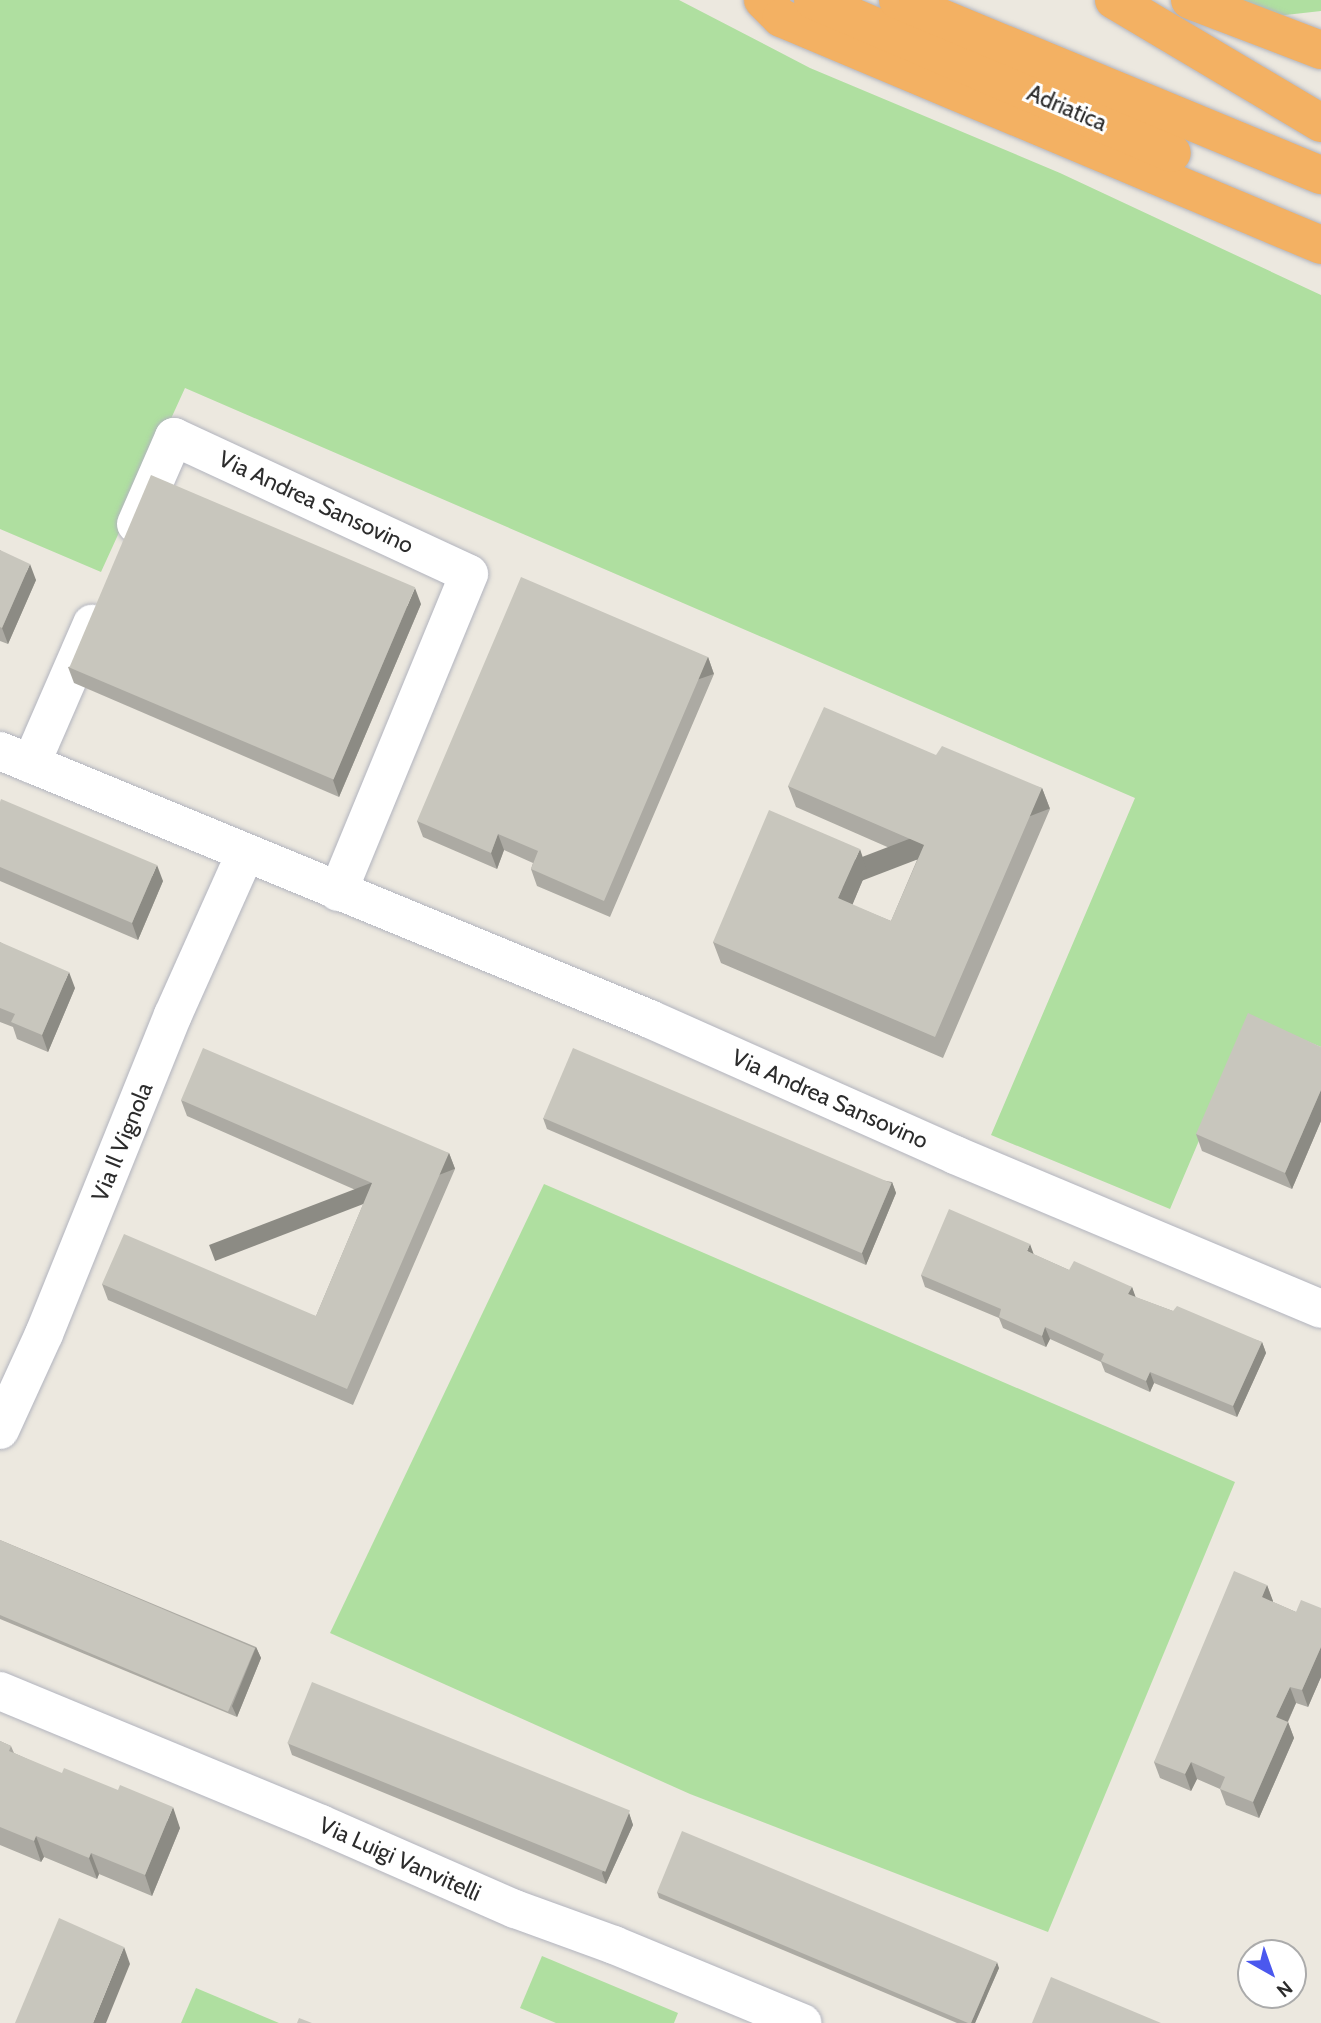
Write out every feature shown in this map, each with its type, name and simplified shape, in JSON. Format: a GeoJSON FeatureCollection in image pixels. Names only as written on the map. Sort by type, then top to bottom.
{"type":"FeatureCollection","features":[{"type":"Feature","properties":{"kind":"highway"},"geometry":{"type":"LineString","coordinates":[[762,0],[781,18],[1321,245]]}},
{"type":"Feature","properties":{"kind":"highway","name":"Adriatica"},"geometry":{"type":"LineString","coordinates":[[813,0],[1321,216]]}},
{"type":"Feature","properties":{"kind":"highway","name":"Adriatica"},"geometry":{"type":"LineString","coordinates":[[898,0],[1321,175]]}},
{"type":"Feature","properties":{"kind":"highway"},"geometry":{"type":"LineString","coordinates":[[1114,0],[1321,123]]}},
{"type":"Feature","properties":{"kind":"highway"},"geometry":{"type":"LineString","coordinates":[[1190,0],[1321,50]]}},
{"type":"Feature","properties":{"kind":"street","name":"Via Andrea Sansovino"},"geometry":{"type":"LineString","coordinates":[[124,550],[174,437],[469,573],[338,891]]}},
{"type":"Feature","properties":{"kind":"street","name":"Via Andrea Sansovino"},"geometry":{"type":"LineString","coordinates":[[108,588],[15,757],[650,1019],[955,1155],[1321,1309]]}},
{"type":"Feature","properties":{"kind":"street","name":"Via Il Vignola"},"geometry":{"type":"LineString","coordinates":[[0,1430],[44,1334],[173,1015],[245,854]]}},
{"type":"Feature","properties":{"kind":"street","name":"Via Luigi Vanvitelli"},"geometry":{"type":"LineString","coordinates":[[0,1691],[321,1824],[515,1909],[614,1945],[802,2023]]}},
{"type":"Feature","properties":{"kind":"green space"},"geometry":{"type":"Polygon","coordinates":[[[0,0],[679,0],[810,68],[1060,173],[1321,295],[1321,1047],[1251,1018],[1170,1209],[991,1135],[1135,798],[185,388],[101,572],[0,529],[0,0]]]}},
{"type":"Feature","properties":{"kind":"green space"},"geometry":{"type":"Polygon","coordinates":[[[1224,0],[1321,0],[1321,11],[1267,17],[1224,0]]]}},
{"type":"Feature","properties":{"kind":"green space"},"geometry":{"type":"Polygon","coordinates":[[[544,1184],[1235,1482],[1048,1932],[690,1794],[330,1633],[544,1184]]]}},
{"type":"Feature","properties":{"kind":"green space"},"geometry":{"type":"Polygon","coordinates":[[[542,1956],[678,2013],[674,2023],[556,2023],[520,2008],[542,1956]]]}},
{"type":"Feature","properties":{"kind":"green space"},"geometry":{"type":"Polygon","coordinates":[[[196,1988],[279,2023],[181,2023],[196,1988]]]}},
{"type":"Feature","properties":{"kind":"building"},"geometry":{"type":"Polygon","coordinates":[[[151,475],[415,587],[334,780],[69,667],[151,475]]]}},
{"type":"Feature","properties":{"kind":"building"},"geometry":{"type":"Polygon","coordinates":[[[0,550],[30,564],[2,628],[0,627],[0,550]]]}},
{"type":"Feature","properties":{"kind":"building"},"geometry":{"type":"Polygon","coordinates":[[[521,577],[708,657],[604,901],[531,869],[538,851],[498,834],[491,853],[417,821],[521,577]]]}},
{"type":"Feature","properties":{"kind":"building"},"geometry":{"type":"Polygon","coordinates":[[[824,707],[936,755],[942,746],[1042,788],[935,1037],[713,942],[769,810],[860,849],[838,898],[891,921],[924,845],[788,786],[824,707]]]}},
{"type":"Feature","properties":{"kind":"building"},"geometry":{"type":"Polygon","coordinates":[[[1,799],[157,865],[132,923],[0,867],[1,799]]]}},
{"type":"Feature","properties":{"kind":"building"},"geometry":{"type":"Polygon","coordinates":[[[0,942],[69,972],[42,1035],[11,1022],[15,1014],[0,1008],[0,942]]]}},
{"type":"Feature","properties":{"kind":"building"},"geometry":{"type":"Polygon","coordinates":[[[1248,1013],[1321,1047],[1321,1090],[1285,1173],[1196,1134],[1248,1013]]]}},
{"type":"Feature","properties":{"kind":"building"},"geometry":{"type":"Polygon","coordinates":[[[203,1048],[449,1153],[347,1389],[102,1284],[124,1234],[316,1316],[372,1183],[181,1100],[203,1048]]]}},
{"type":"Feature","properties":{"kind":"building"},"geometry":{"type":"Polygon","coordinates":[[[573,1048],[891,1183],[862,1253],[543,1118],[573,1048]]]}},
{"type":"Feature","properties":{"kind":"building"},"geometry":{"type":"Polygon","coordinates":[[[949,1209],[1030,1244],[1027,1251],[1069,1270],[1074,1261],[1132,1287],[1128,1294],[1173,1311],[1177,1306],[1262,1342],[1233,1406],[1150,1372],[1146,1381],[1101,1361],[1104,1354],[1045,1327],[1042,1336],[999,1317],[1001,1309],[921,1275],[949,1209]]]}},
{"type":"Feature","properties":{"kind":"building"},"geometry":{"type":"Polygon","coordinates":[[[0,1540],[255,1648],[228,1712],[0,1615],[0,1540]]]}},
{"type":"Feature","properties":{"kind":"building"},"geometry":{"type":"Polygon","coordinates":[[[1234,1571],[1267,1585],[1262,1597],[1296,1612],[1301,1600],[1321,1608],[1321,1647],[1302,1690],[1290,1687],[1276,1717],[1288,1722],[1253,1802],[1220,1789],[1225,1777],[1191,1762],[1185,1774],[1154,1762],[1234,1571]]]}},
{"type":"Feature","properties":{"kind":"building"},"geometry":{"type":"Polygon","coordinates":[[[312,1682],[630,1810],[605,1872],[287,1743],[312,1682]]]}},
{"type":"Feature","properties":{"kind":"building"},"geometry":{"type":"Polygon","coordinates":[[[0,1741],[11,1746],[9,1751],[62,1773],[64,1768],[118,1790],[120,1785],[173,1807],[145,1875],[91,1853],[89,1858],[36,1836],[34,1841],[0,1827],[0,1741]]]}},
{"type":"Feature","properties":{"kind":"building"},"geometry":{"type":"Polygon","coordinates":[[[682,1831],[997,1962],[971,2023],[657,1892],[682,1831]]]}},
{"type":"Feature","properties":{"kind":"building"},"geometry":{"type":"Polygon","coordinates":[[[59,1918],[124,1947],[93,2023],[15,2023],[59,1918]]]}},
{"type":"Feature","properties":{"kind":"building"},"geometry":{"type":"Polygon","coordinates":[[[1051,1977],[1161,2023],[1032,2023],[1051,1977]]]}},
{"type":"Feature","properties":{"kind":"building"},"geometry":{"type":"Polygon","coordinates":[[[299,2018],[312,2023],[297,2023],[299,2018]]]}}]}
